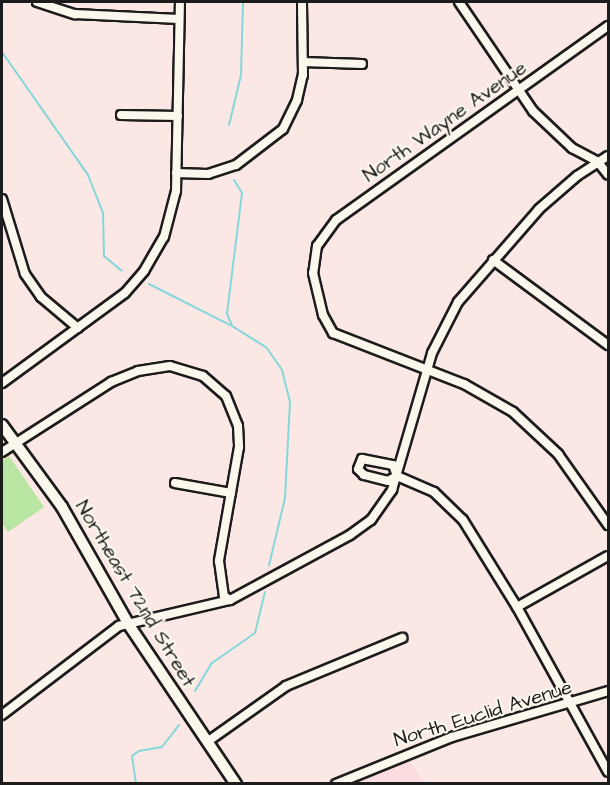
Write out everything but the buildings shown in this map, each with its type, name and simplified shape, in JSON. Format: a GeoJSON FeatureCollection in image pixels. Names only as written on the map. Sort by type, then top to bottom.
{"type":"FeatureCollection","features":[{"type":"Feature","properties":{"kind":"main road","name":"Northeast 72nd Street"},"geometry":{"type":"LineString","coordinates":[[2,425],[16,441],[62,507],[129,625],[236,783]]}},
{"type":"Feature","properties":{"kind":"street"},"geometry":{"type":"LineString","coordinates":[[37,2],[75,14],[179,19]]}},
{"type":"Feature","properties":{"kind":"street"},"geometry":{"type":"LineString","coordinates":[[2,383],[125,293],[150,263],[173,215],[177,173],[180,2]]}},
{"type":"Feature","properties":{"kind":"street"},"geometry":{"type":"LineString","coordinates":[[177,173],[222,171],[249,157],[276,136],[297,100],[303,62],[302,2]]}},
{"type":"Feature","properties":{"kind":"street"},"geometry":{"type":"LineString","coordinates":[[459,2],[518,91],[545,125],[572,148],[598,162],[609,175]]}},
{"type":"Feature","properties":{"kind":"street","name":"North Wayne Avenue"},"geometry":{"type":"LineString","coordinates":[[426,370],[333,333],[325,320],[315,283],[315,256],[321,236],[336,220],[609,26]]}},
{"type":"Feature","properties":{"kind":"street"},"geometry":{"type":"LineString","coordinates":[[303,62],[362,64]]}},
{"type":"Feature","properties":{"kind":"street"},"geometry":{"type":"LineString","coordinates":[[121,115],[178,116]]}},
{"type":"Feature","properties":{"kind":"street"},"geometry":{"type":"LineString","coordinates":[[2,715],[119,626],[230,600],[359,530],[381,508],[397,476],[426,370],[448,318],[493,260],[558,191],[609,156]]}},
{"type":"Feature","properties":{"kind":"street"},"geometry":{"type":"LineString","coordinates":[[2,199],[25,274],[41,297],[78,328]]}},
{"type":"Feature","properties":{"kind":"street"},"geometry":{"type":"LineString","coordinates":[[493,260],[609,345]]}},
{"type":"Feature","properties":{"kind":"street"},"geometry":{"type":"LineString","coordinates":[[2,452],[16,441],[122,376],[148,368],[181,368],[213,383],[232,407],[239,437],[219,561],[224,596],[230,600]]}},
{"type":"Feature","properties":{"kind":"street"},"geometry":{"type":"LineString","coordinates":[[426,370],[480,392],[528,424],[558,454],[609,525]]}},
{"type":"Feature","properties":{"kind":"street"},"geometry":{"type":"LineString","coordinates":[[397,476],[387,481],[364,475],[358,464],[362,459],[375,459],[393,465],[397,476],[434,492],[455,510],[517,607],[569,705],[609,771]]}},
{"type":"Feature","properties":{"kind":"street"},"geometry":{"type":"LineString","coordinates":[[175,483],[231,493]]}},
{"type":"Feature","properties":{"kind":"street"},"geometry":{"type":"LineString","coordinates":[[517,607],[609,556]]}},
{"type":"Feature","properties":{"kind":"street"},"geometry":{"type":"LineString","coordinates":[[207,742],[286,686],[402,638]]}},
{"type":"Feature","properties":{"kind":"street","name":"North Euclid Avenue"},"geometry":{"type":"LineString","coordinates":[[336,783],[452,737],[569,705],[609,691]]}},
{"type":"Feature","properties":{"kind":"shaded area"},"geometry":{"type":"Polygon","coordinates":[[[408,759],[425,783],[349,783],[363,777],[408,759]]]}},
{"type":"Feature","properties":{"kind":"green space"},"geometry":{"type":"Polygon","coordinates":[[[9,456],[44,507],[8,532],[2,523],[2,461],[9,456]]]}},
{"type":"Feature","properties":{"kind":"waterway"},"geometry":{"type":"LineString","coordinates":[[229,125],[241,75],[243,2]]}},
{"type":"Feature","properties":{"kind":"waterway"},"geometry":{"type":"LineString","coordinates":[[2,52],[88,175],[103,213],[104,256],[122,271]]}},
{"type":"Feature","properties":{"kind":"waterway"},"geometry":{"type":"LineString","coordinates":[[234,180],[242,193],[227,314],[232,326],[266,347],[282,370],[290,402],[285,498],[269,565]]}},
{"type":"Feature","properties":{"kind":"waterway"},"geometry":{"type":"LineString","coordinates":[[149,284],[230,325]]}},
{"type":"Feature","properties":{"kind":"waterway"},"geometry":{"type":"LineString","coordinates":[[195,691],[212,663],[255,633],[265,592]]}},
{"type":"Feature","properties":{"kind":"waterway"},"geometry":{"type":"LineString","coordinates":[[136,784],[132,756],[139,751],[162,747],[179,725]]}}]}
